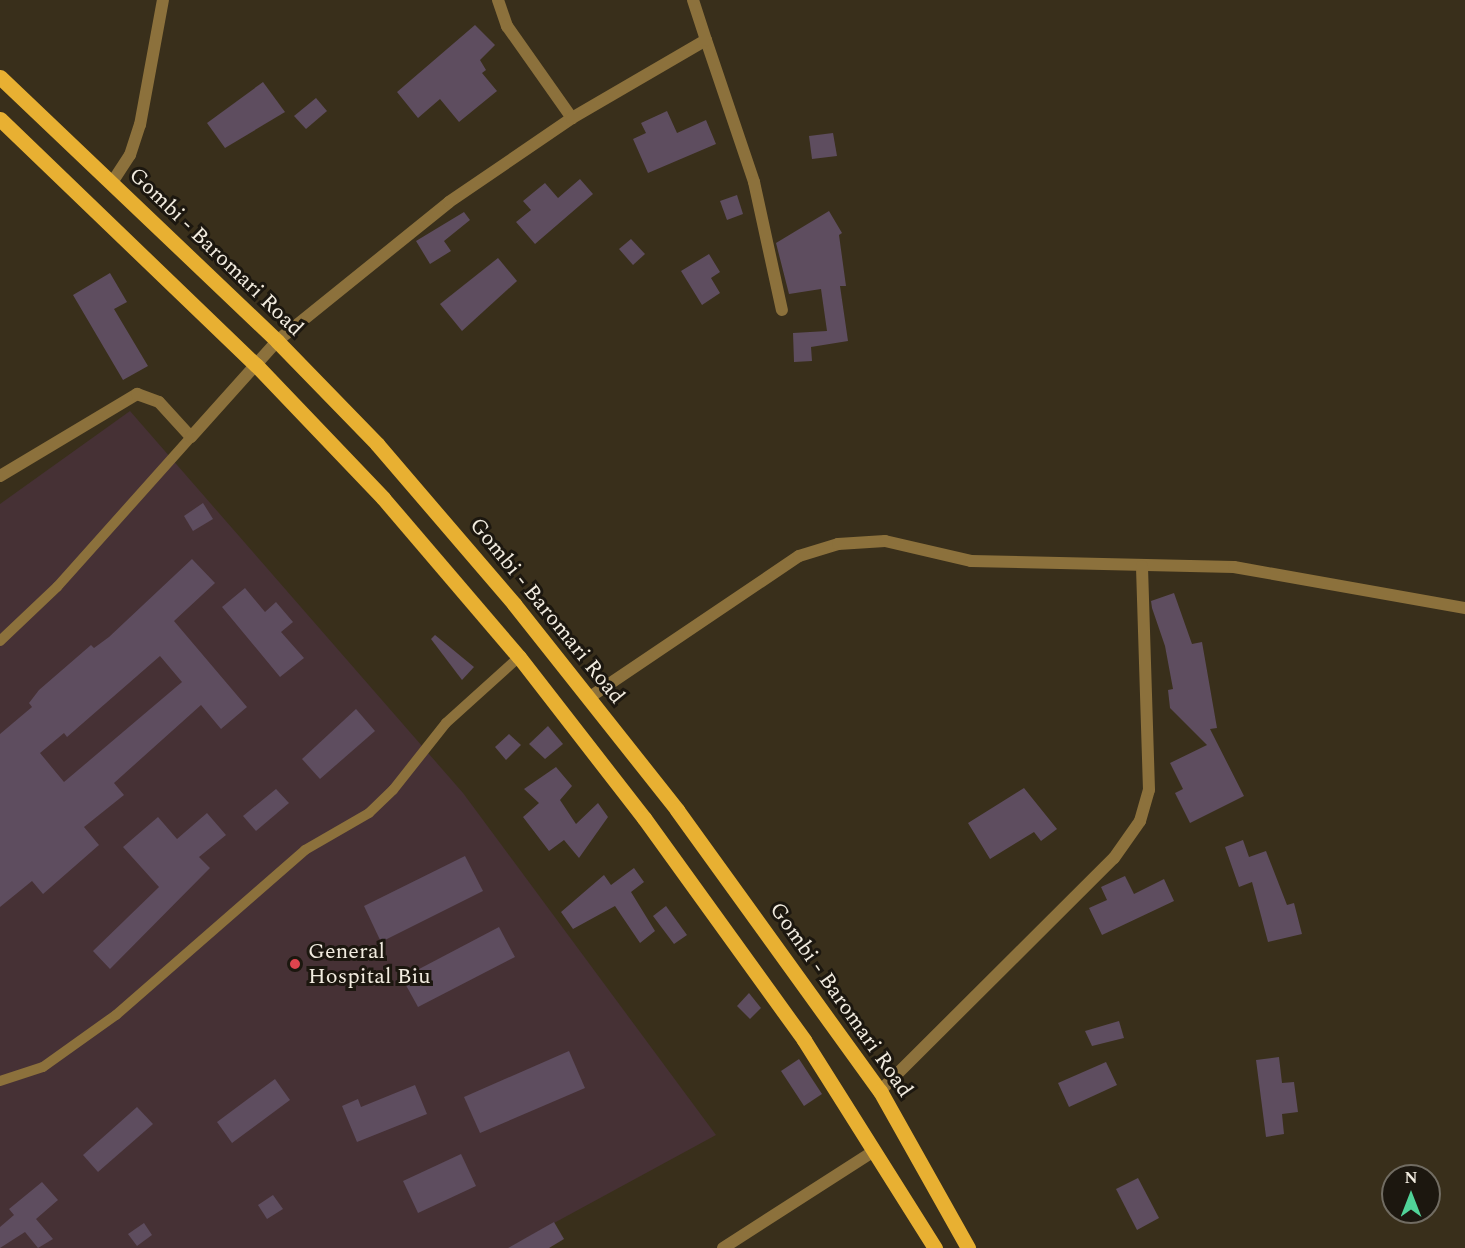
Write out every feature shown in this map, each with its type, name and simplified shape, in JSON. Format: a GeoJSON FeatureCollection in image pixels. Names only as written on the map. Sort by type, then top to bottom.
{"type":"FeatureCollection","features":[{"type":"Feature","properties":{"kind":"main road","name":"Gombi - Baromari Road"},"geometry":{"type":"LineString","coordinates":[[0,76],[277,341],[377,444],[590,697],[746,903],[880,1091],[968,1248]]}},
{"type":"Feature","properties":{"kind":"main road"},"geometry":{"type":"LineString","coordinates":[[0,119],[256,365],[383,498],[519,657],[744,955],[874,1151],[934,1248]]}},
{"type":"Feature","properties":{"kind":"street"},"geometry":{"type":"LineString","coordinates":[[111,184],[130,155],[140,125],[163,0]]}},
{"type":"Feature","properties":{"kind":"street"},"geometry":{"type":"LineString","coordinates":[[498,0],[507,26],[572,118]]}},
{"type":"Feature","properties":{"kind":"street"},"geometry":{"type":"LineString","coordinates":[[693,0],[754,182],[782,310]]}},
{"type":"Feature","properties":{"kind":"street"},"geometry":{"type":"LineString","coordinates":[[0,476],[137,394],[159,402],[191,437],[277,341],[449,202],[572,118],[706,39]]}},
{"type":"Feature","properties":{"kind":"street"},"geometry":{"type":"LineString","coordinates":[[590,697],[799,556],[838,544],[885,542],[971,561],[1234,567],[1465,608]]}},
{"type":"Feature","properties":{"kind":"street"},"geometry":{"type":"LineString","coordinates":[[880,1091],[1114,858],[1140,821],[1149,790],[1142,566]]}},
{"type":"Feature","properties":{"kind":"street"},"geometry":{"type":"LineString","coordinates":[[723,1248],[874,1151]]}},
{"type":"Feature","properties":{"kind":"lane"},"geometry":{"type":"LineString","coordinates":[[0,641],[57,587],[191,437]]}},
{"type":"Feature","properties":{"kind":"lane"},"geometry":{"type":"LineString","coordinates":[[0,1081],[42,1067],[116,1015],[304,850],[369,813],[393,790],[446,723],[519,657]]}},
{"type":"Feature","properties":{"kind":"shaded area","name":"General Hospital Biu"},"geometry":{"type":"Polygon","coordinates":[[[130,411],[463,793],[716,1135],[508,1248],[0,1248],[0,504],[130,411]]]}},
{"type":"Feature","properties":{"kind":"building"},"geometry":{"type":"Polygon","coordinates":[[[475,25],[495,45],[480,60],[486,70],[482,73],[497,91],[459,122],[440,99],[418,118],[397,92],[475,25]]]}},
{"type":"Feature","properties":{"kind":"building"},"geometry":{"type":"Polygon","coordinates":[[[263,82],[285,112],[225,148],[207,123],[263,82]]]}},
{"type":"Feature","properties":{"kind":"building"},"geometry":{"type":"Polygon","coordinates":[[[316,98],[327,111],[306,129],[294,116],[316,98]]]}},
{"type":"Feature","properties":{"kind":"building"},"geometry":{"type":"Polygon","coordinates":[[[667,111],[677,133],[706,120],[716,144],[648,173],[633,139],[646,133],[641,123],[667,111]]]}},
{"type":"Feature","properties":{"kind":"building"},"geometry":{"type":"Polygon","coordinates":[[[833,133],[837,156],[812,159],[809,136],[833,133]]]}},
{"type":"Feature","properties":{"kind":"building"},"geometry":{"type":"Polygon","coordinates":[[[580,179],[593,194],[535,244],[516,222],[531,210],[523,201],[545,183],[558,198],[580,179]]]}},
{"type":"Feature","properties":{"kind":"building"},"geometry":{"type":"Polygon","coordinates":[[[737,195],[743,214],[727,220],[720,201],[737,195]]]}},
{"type":"Feature","properties":{"kind":"building"},"geometry":{"type":"Polygon","coordinates":[[[829,211],[842,233],[839,235],[846,286],[840,286],[848,341],[811,347],[812,361],[794,362],[793,333],[827,331],[821,289],[789,294],[776,243],[829,211]]]}},
{"type":"Feature","properties":{"kind":"building"},"geometry":{"type":"Polygon","coordinates":[[[464,212],[470,220],[444,241],[451,251],[430,264],[416,241],[464,212]]]}},
{"type":"Feature","properties":{"kind":"building"},"geometry":{"type":"Polygon","coordinates":[[[631,239],[645,254],[633,265],[619,249],[631,239]]]}},
{"type":"Feature","properties":{"kind":"building"},"geometry":{"type":"Polygon","coordinates":[[[709,254],[720,272],[711,278],[720,293],[702,305],[681,271],[709,254]]]}},
{"type":"Feature","properties":{"kind":"building"},"geometry":{"type":"Polygon","coordinates":[[[498,258],[517,281],[462,331],[440,304],[498,258]]]}},
{"type":"Feature","properties":{"kind":"building"},"geometry":{"type":"Polygon","coordinates":[[[110,273],[127,302],[114,309],[148,366],[123,380],[73,295],[110,273]]]}},
{"type":"Feature","properties":{"kind":"building"},"geometry":{"type":"Polygon","coordinates":[[[203,503],[213,519],[193,531],[184,516],[203,503]]]}},
{"type":"Feature","properties":{"kind":"building"},"geometry":{"type":"Polygon","coordinates":[[[192,559],[215,583],[174,621],[247,707],[221,729],[201,705],[114,783],[124,795],[84,827],[99,845],[43,894],[32,881],[0,907],[0,734],[32,707],[29,703],[39,690],[91,645],[94,648],[109,637],[192,559]],[[160,656],[67,737],[64,733],[40,753],[64,782],[182,682],[160,656]]]}},
{"type":"Feature","properties":{"kind":"building"},"geometry":{"type":"Polygon","coordinates":[[[245,588],[265,612],[276,602],[293,622],[281,632],[304,658],[280,677],[222,607],[245,588]]]}},
{"type":"Feature","properties":{"kind":"building"},"geometry":{"type":"Polygon","coordinates":[[[1174,593],[1192,644],[1202,642],[1217,728],[1210,729],[1244,796],[1190,823],[1175,793],[1183,789],[1170,763],[1207,745],[1170,708],[1168,690],[1173,689],[1165,646],[1151,601],[1174,593]]]}},
{"type":"Feature","properties":{"kind":"building"},"geometry":{"type":"Polygon","coordinates":[[[435,635],[474,667],[462,680],[431,639],[435,635]]]}},
{"type":"Feature","properties":{"kind":"building"},"geometry":{"type":"Polygon","coordinates":[[[356,709],[375,731],[320,779],[302,759],[356,709]]]}},
{"type":"Feature","properties":{"kind":"building"},"geometry":{"type":"Polygon","coordinates":[[[548,726],[563,744],[545,759],[529,744],[548,726]]]}},
{"type":"Feature","properties":{"kind":"building"},"geometry":{"type":"Polygon","coordinates":[[[509,734],[521,745],[506,760],[495,747],[509,734]]]}},
{"type":"Feature","properties":{"kind":"building"},"geometry":{"type":"Polygon","coordinates":[[[556,767],[572,786],[560,800],[576,824],[598,803],[608,817],[579,858],[564,840],[549,851],[523,817],[539,803],[524,789],[556,767]]]}},
{"type":"Feature","properties":{"kind":"building"},"geometry":{"type":"Polygon","coordinates":[[[1024,788],[1057,829],[1041,841],[1034,832],[990,859],[968,823],[1024,788]]]}},
{"type":"Feature","properties":{"kind":"building"},"geometry":{"type":"Polygon","coordinates":[[[276,789],[289,803],[256,831],[243,816],[276,789]]]}},
{"type":"Feature","properties":{"kind":"building"},"geometry":{"type":"Polygon","coordinates":[[[207,813],[226,835],[199,857],[210,868],[110,969],[93,951],[159,887],[123,847],[158,817],[177,839],[207,813]]]}},
{"type":"Feature","properties":{"kind":"building"},"geometry":{"type":"Polygon","coordinates":[[[1243,840],[1249,857],[1266,851],[1287,905],[1294,903],[1302,934],[1268,942],[1252,882],[1239,887],[1225,847],[1243,840]]]}},
{"type":"Feature","properties":{"kind":"building"},"geometry":{"type":"Polygon","coordinates":[[[465,856],[483,891],[381,942],[364,906],[465,856]]]}},
{"type":"Feature","properties":{"kind":"building"},"geometry":{"type":"Polygon","coordinates":[[[634,868],[644,882],[631,892],[655,931],[640,943],[615,906],[573,929],[561,912],[604,875],[611,885],[634,868]]]}},
{"type":"Feature","properties":{"kind":"building"},"geometry":{"type":"Polygon","coordinates":[[[1125,876],[1134,894],[1164,879],[1174,901],[1102,935],[1089,908],[1107,900],[1101,887],[1125,876]]]}},
{"type":"Feature","properties":{"kind":"building"},"geometry":{"type":"Polygon","coordinates":[[[666,906],[687,935],[674,944],[653,916],[666,906]]]}},
{"type":"Feature","properties":{"kind":"building"},"geometry":{"type":"Polygon","coordinates":[[[499,927],[515,957],[418,1007],[402,978],[499,927]]]}},
{"type":"Feature","properties":{"kind":"building"},"geometry":{"type":"Polygon","coordinates":[[[749,993],[761,1008],[750,1019],[737,1006],[749,993]]]}},
{"type":"Feature","properties":{"kind":"building"},"geometry":{"type":"Polygon","coordinates":[[[1119,1021],[1124,1038],[1092,1046],[1085,1031],[1119,1021]]]}},
{"type":"Feature","properties":{"kind":"building"},"geometry":{"type":"Polygon","coordinates":[[[569,1051],[585,1088],[480,1133],[464,1097],[569,1051]]]}},
{"type":"Feature","properties":{"kind":"building"},"geometry":{"type":"Polygon","coordinates":[[[1279,1057],[1282,1083],[1294,1082],[1298,1112],[1282,1114],[1284,1134],[1266,1137],[1256,1060],[1279,1057]]]}},
{"type":"Feature","properties":{"kind":"building"},"geometry":{"type":"Polygon","coordinates":[[[799,1059],[822,1094],[804,1106],[781,1071],[799,1059]]]}},
{"type":"Feature","properties":{"kind":"building"},"geometry":{"type":"Polygon","coordinates":[[[1106,1062],[1117,1085],[1069,1107],[1058,1083],[1106,1062]]]}},
{"type":"Feature","properties":{"kind":"building"},"geometry":{"type":"Polygon","coordinates":[[[275,1079],[290,1100],[232,1143],[217,1122],[275,1079]]]}},
{"type":"Feature","properties":{"kind":"building"},"geometry":{"type":"Polygon","coordinates":[[[415,1085],[427,1114],[357,1142],[342,1106],[358,1099],[361,1107],[415,1085]]]}},
{"type":"Feature","properties":{"kind":"building"},"geometry":{"type":"Polygon","coordinates":[[[137,1107],[153,1124],[98,1172],[83,1155],[137,1107]]]}},
{"type":"Feature","properties":{"kind":"building"},"geometry":{"type":"Polygon","coordinates":[[[461,1154],[476,1186],[418,1213],[403,1181],[461,1154]]]}},
{"type":"Feature","properties":{"kind":"building"},"geometry":{"type":"Polygon","coordinates":[[[1138,1178],[1159,1218],[1137,1230],[1116,1189],[1138,1178]]]}},
{"type":"Feature","properties":{"kind":"building"},"geometry":{"type":"Polygon","coordinates":[[[42,1182],[58,1200],[36,1219],[53,1239],[38,1248],[25,1232],[0,1248],[0,1227],[14,1215],[9,1209],[42,1182]]]}},
{"type":"Feature","properties":{"kind":"building"},"geometry":{"type":"Polygon","coordinates":[[[273,1195],[283,1209],[267,1219],[258,1205],[273,1195]]]}},
{"type":"Feature","properties":{"kind":"building"},"geometry":{"type":"Polygon","coordinates":[[[554,1222],[564,1239],[549,1248],[508,1248],[554,1222]]]}},
{"type":"Feature","properties":{"kind":"building"},"geometry":{"type":"Polygon","coordinates":[[[144,1223],[152,1235],[137,1246],[128,1234],[144,1223]]]}},
{"type":"Feature","properties":{"kind":"place","name":"General Hospital Biu"},"geometry":{"type":"Point","coordinates":[295,964]}}]}
